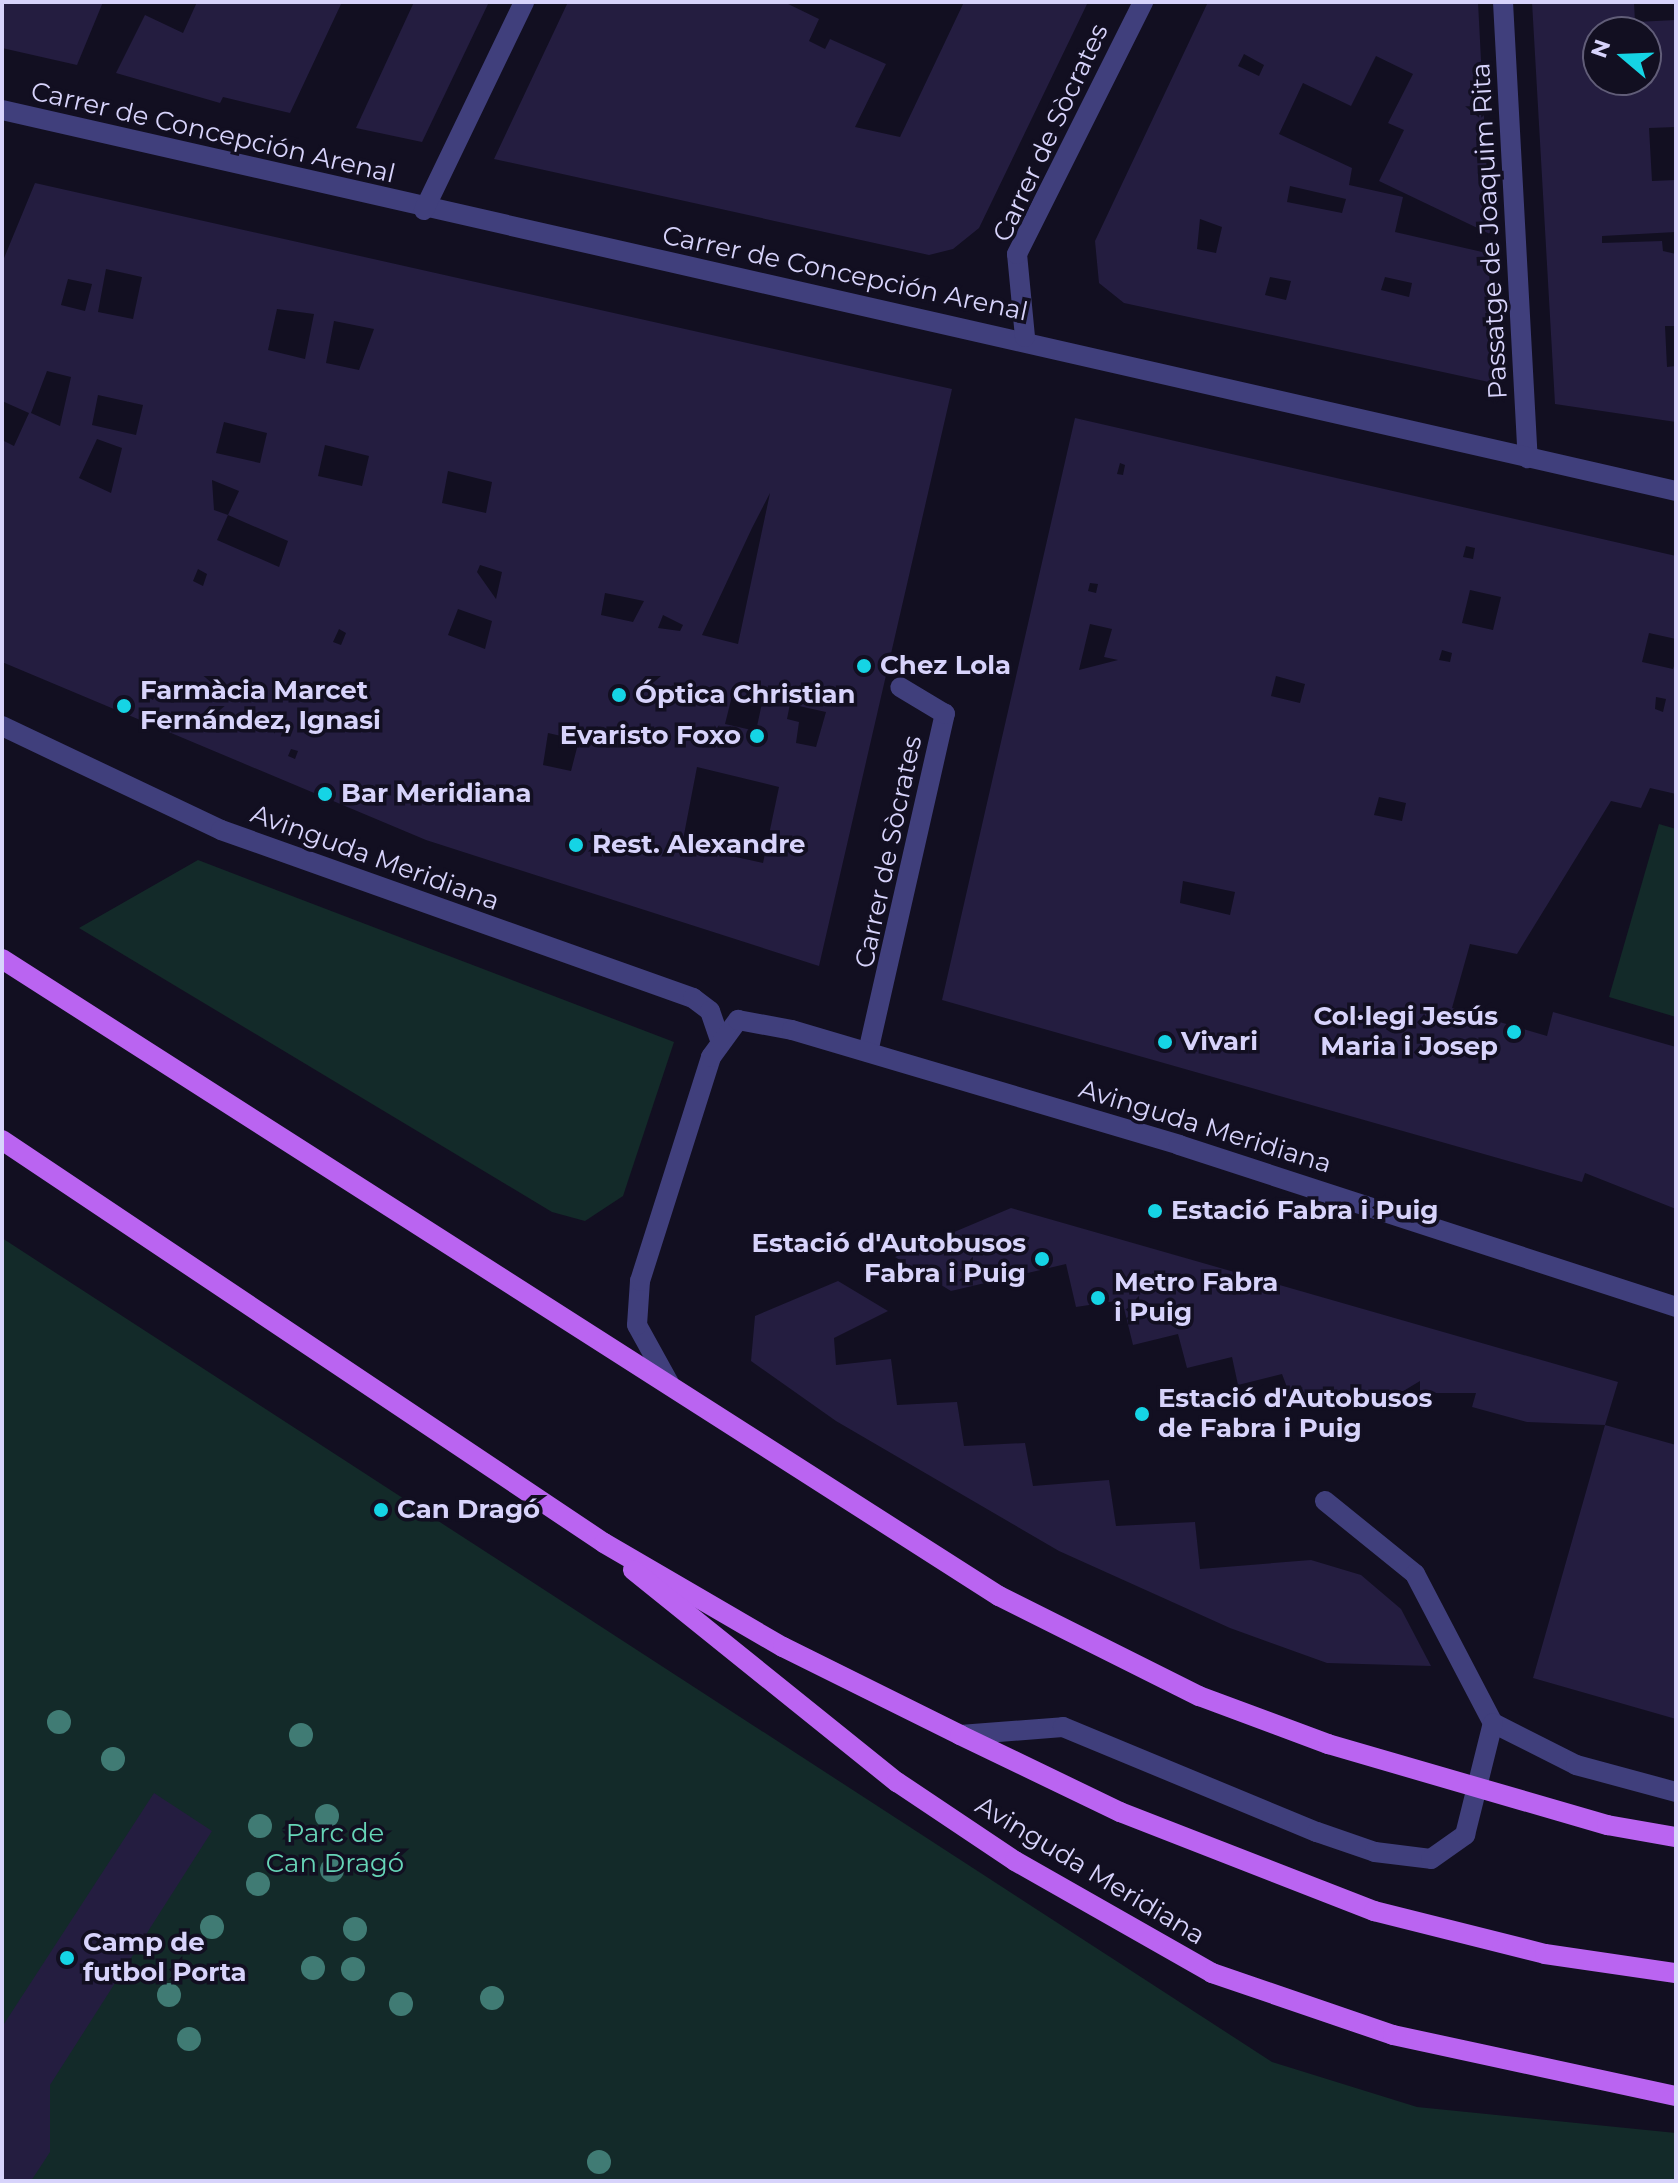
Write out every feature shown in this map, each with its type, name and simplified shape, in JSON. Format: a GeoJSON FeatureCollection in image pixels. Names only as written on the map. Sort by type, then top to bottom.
{"type":"FeatureCollection","features":[{"type":"Feature","properties":{"kind":"main road"},"geometry":{"type":"LineString","coordinates":[[2,959],[669,1383],[861,1514],[999,1596],[1199,1696],[1479,1788],[1676,1837]]}},
{"type":"Feature","properties":{"kind":"main road","name":"Avinguda Meridiana"},"geometry":{"type":"LineString","coordinates":[[2,1140],[604,1543],[783,1647],[1120,1812],[1374,1911],[1531,1951],[1676,1973]]}},
{"type":"Feature","properties":{"kind":"main road","name":"Avinguda Meridiana"},"geometry":{"type":"LineString","coordinates":[[604,1543],[743,1665],[897,1782],[1067,1893],[1212,1973],[1393,2035],[1676,2096]]}},
{"type":"Feature","properties":{"kind":"street"},"geometry":{"type":"LineString","coordinates":[[424,210],[524,2]]}},
{"type":"Feature","properties":{"kind":"street","name":"Carrer de Sòcrates"},"geometry":{"type":"LineString","coordinates":[[1025,337],[1017,254],[1143,2]]}},
{"type":"Feature","properties":{"kind":"street","name":"Passatge de Joaquim Rita"},"geometry":{"type":"LineString","coordinates":[[1503,2],[1528,458]]}},
{"type":"Feature","properties":{"kind":"street","name":"Carrer de Concepción Arenal"},"geometry":{"type":"LineString","coordinates":[[2,110],[424,210],[927,323],[1025,337],[1073,355],[1676,491]]}},
{"type":"Feature","properties":{"kind":"street","name":"Carrer de Sòcrates"},"geometry":{"type":"LineString","coordinates":[[868,1052],[945,714],[900,687]]}},
{"type":"Feature","properties":{"kind":"street","name":"Avinguda Meridiana"},"geometry":{"type":"LineString","coordinates":[[2,726],[221,830],[693,998],[710,1011],[719,1037],[738,1020],[754,1021],[868,1052],[1274,1174],[1676,1307]]}},
{"type":"Feature","properties":{"kind":"street"},"geometry":{"type":"LineString","coordinates":[[669,1383],[644,1346],[637,1303],[719,1037]]}},
{"type":"Feature","properties":{"kind":"street"},"geometry":{"type":"LineString","coordinates":[[1325,1501],[1415,1574],[1493,1723],[1576,1765],[1676,1792]]}},
{"type":"Feature","properties":{"kind":"street"},"geometry":{"type":"LineString","coordinates":[[960,1735],[1063,1727],[1317,1832],[1409,1859],[1451,1851],[1465,1835],[1493,1723]]}},
{"type":"Feature","properties":{"kind":"green space"},"geometry":{"type":"Polygon","coordinates":[[[1659,824],[1676,829],[1676,1017],[1609,997],[1659,824]]]}},
{"type":"Feature","properties":{"kind":"green space"},"geometry":{"type":"Polygon","coordinates":[[[198,860],[674,1042],[623,1196],[585,1221],[552,1212],[79,928],[198,860]]]}},
{"type":"Feature","properties":{"kind":"green space","name":"Parc de Can Dragó"},"geometry":{"type":"Polygon","coordinates":[[[2,1238],[1272,2062],[1417,2107],[1676,2133],[1676,2181],[2,2181],[2,1238]]]}},
{"type":"Feature","properties":{"kind":"building"},"geometry":{"type":"Polygon","coordinates":[[[2,2],[103,2],[77,65],[2,48],[2,2]]]}},
{"type":"Feature","properties":{"kind":"building"},"geometry":{"type":"Polygon","coordinates":[[[197,2],[342,2],[290,113],[223,97],[220,103],[116,73],[145,15],[183,33],[197,2]]]}},
{"type":"Feature","properties":{"kind":"building"},"geometry":{"type":"Polygon","coordinates":[[[414,2],[489,2],[422,142],[356,128],[414,2]]]}},
{"type":"Feature","properties":{"kind":"building"},"geometry":{"type":"Polygon","coordinates":[[[568,2],[784,2],[819,19],[809,41],[825,49],[830,39],[886,64],[855,127],[900,137],[964,2],[1088,2],[979,228],[953,249],[929,255],[494,159],[568,2]]]}},
{"type":"Feature","properties":{"kind":"building"},"geometry":{"type":"Polygon","coordinates":[[[1208,2],[1478,2],[1490,234],[1379,181],[1404,130],[1388,123],[1413,74],[1376,56],[1351,106],[1303,83],[1279,134],[1352,168],[1349,185],[1403,197],[1395,232],[1491,254],[1498,384],[1124,303],[1099,283],[1095,241],[1208,2]],[[1244,54],[1238,66],[1259,76],[1264,65],[1244,54]],[[1290,186],[1287,202],[1342,213],[1346,199],[1290,186]],[[1200,219],[1197,249],[1216,253],[1222,227],[1200,219]],[[1270,277],[1265,295],[1286,300],[1291,281],[1270,277]],[[1385,277],[1381,290],[1409,297],[1412,283],[1385,277]]]}},
{"type":"Feature","properties":{"kind":"building"},"geometry":{"type":"Polygon","coordinates":[[[1532,2],[1634,2],[1635,16],[1582,16],[1582,96],[1662,96],[1662,21],[1676,20],[1676,127],[1649,128],[1652,181],[1676,180],[1676,232],[1602,236],[1602,243],[1662,241],[1663,251],[1676,254],[1676,326],[1665,326],[1667,367],[1676,366],[1676,422],[1555,404],[1532,2]]]}},
{"type":"Feature","properties":{"kind":"building"},"geometry":{"type":"Polygon","coordinates":[[[35,183],[952,389],[819,966],[426,840],[2,662],[2,440],[14,446],[29,413],[2,401],[2,263],[35,183]],[[106,269],[98,312],[133,319],[142,277],[106,269]],[[68,279],[61,305],[85,311],[92,284],[68,279]],[[277,309],[268,350],[305,359],[314,314],[277,309]],[[334,321],[326,363],[359,370],[374,329],[334,321]],[[47,371],[31,413],[60,426],[71,377],[47,371]],[[98,395],[92,425],[136,435],[143,405],[98,395]],[[224,422],[216,453],[260,463],[267,433],[224,422]],[[97,439],[79,478],[111,493],[122,448],[97,439]],[[325,445],[318,476],[362,486],[369,456],[325,445]],[[448,471],[442,503],[486,513],[492,482],[448,471]],[[212,480],[214,510],[228,515],[239,491],[212,480]],[[770,493],[752,528],[702,635],[738,644],[770,493]],[[228,515],[217,540],[279,567],[288,541],[228,515]],[[480,565],[477,572],[496,599],[502,572],[480,565]],[[198,569],[193,581],[203,586],[207,574],[198,569]],[[605,593],[601,615],[633,622],[644,601],[605,593]],[[458,609],[448,635],[485,649],[492,621],[458,609]],[[663,615],[658,628],[680,631],[683,625],[663,615]],[[339,629],[333,642],[341,645],[346,633],[339,629]],[[149,688],[146,696],[153,700],[157,692],[149,688]],[[732,696],[725,724],[756,731],[762,703],[732,696]],[[790,704],[787,719],[799,722],[796,743],[816,747],[826,712],[790,704]],[[548,733],[543,765],[571,771],[579,740],[548,733]],[[291,749],[288,756],[295,759],[298,751],[291,749]],[[697,767],[682,845],[763,863],[779,787],[697,767]]]}},
{"type":"Feature","properties":{"kind":"building"},"geometry":{"type":"Polygon","coordinates":[[[1075,418],[1676,556],[1676,639],[1649,633],[1642,662],[1673,669],[1676,660],[1676,794],[1650,788],[1641,808],[1611,801],[1517,954],[1470,944],[1452,1008],[1547,1036],[1553,1012],[1676,1047],[1676,1209],[1585,1173],[1582,1182],[942,1000],[1075,418]],[[1120,463],[1117,474],[1123,475],[1125,465],[1120,463]],[[1466,546],[1463,557],[1473,559],[1475,548],[1466,546]],[[1090,583],[1088,591],[1096,593],[1098,584],[1090,583]],[[1470,590],[1462,623],[1493,630],[1501,597],[1470,590]],[[1090,624],[1079,670],[1118,660],[1104,657],[1112,629],[1090,624]],[[1442,650],[1439,660],[1450,662],[1452,653],[1442,650]],[[1276,676],[1271,696],[1300,703],[1305,684],[1276,676]],[[1656,697],[1655,709],[1663,712],[1666,699],[1656,697]],[[1379,797],[1374,815],[1402,821],[1406,803],[1379,797]],[[1183,881],[1180,903],[1230,915],[1235,892],[1183,881]]]}},
{"type":"Feature","properties":{"kind":"building"},"geometry":{"type":"Polygon","coordinates":[[[1011,1208],[1618,1382],[1605,1425],[1527,1422],[1472,1407],[1476,1393],[1420,1393],[1420,1381],[1385,1402],[1379,1393],[1337,1404],[1326,1390],[1291,1398],[1282,1374],[1238,1385],[1232,1357],[1187,1368],[1178,1334],[1133,1345],[1122,1300],[1076,1307],[1066,1264],[951,1291],[895,1257],[1011,1208]]]}},
{"type":"Feature","properties":{"kind":"building"},"geometry":{"type":"Polygon","coordinates":[[[838,1281],[888,1311],[834,1338],[836,1365],[891,1359],[897,1405],[957,1402],[964,1446],[1025,1443],[1033,1486],[1109,1480],[1116,1526],[1195,1522],[1200,1569],[1311,1560],[1361,1575],[1401,1609],[1431,1666],[1327,1663],[1230,1628],[1059,1551],[836,1421],[751,1361],[755,1316],[838,1281]]]}},
{"type":"Feature","properties":{"kind":"building"},"geometry":{"type":"Polygon","coordinates":[[[1605,1425],[1676,1445],[1676,1719],[1533,1678],[1605,1425]]]}},
{"type":"Feature","properties":{"kind":"building"},"geometry":{"type":"Polygon","coordinates":[[[154,1793],[212,1831],[50,2085],[50,2152],[31,2181],[2,2181],[2,2027],[154,1793]]]}},
{"type":"Feature","properties":{"kind":"place","name":"Chez Lola"},"geometry":{"type":"Point","coordinates":[864,666]}},
{"type":"Feature","properties":{"kind":"place","name":"Óptica Christian"},"geometry":{"type":"Point","coordinates":[619,695]}},
{"type":"Feature","properties":{"kind":"place","name":"Farmàcia Marcet Fernández, Ignasi"},"geometry":{"type":"Point","coordinates":[124,706]}},
{"type":"Feature","properties":{"kind":"place","name":"Evaristo Foxo"},"geometry":{"type":"Point","coordinates":[757,736]}},
{"type":"Feature","properties":{"kind":"place","name":"Bar Meridiana"},"geometry":{"type":"Point","coordinates":[325,794]}},
{"type":"Feature","properties":{"kind":"place","name":"Rest. Alexandre"},"geometry":{"type":"Point","coordinates":[576,845]}},
{"type":"Feature","properties":{"kind":"place","name":"Col·legi Jesús Maria i Josep"},"geometry":{"type":"Point","coordinates":[1514,1032]}},
{"type":"Feature","properties":{"kind":"place","name":"Vivari"},"geometry":{"type":"Point","coordinates":[1165,1042]}},
{"type":"Feature","properties":{"kind":"place","name":"Estació Fabra i Puig"},"geometry":{"type":"Point","coordinates":[1155,1211]}},
{"type":"Feature","properties":{"kind":"place","name":"Estació d'Autobusos Fabra i Puig"},"geometry":{"type":"Point","coordinates":[1042,1259]}},
{"type":"Feature","properties":{"kind":"place","name":"Metro Fabra i Puig"},"geometry":{"type":"Point","coordinates":[1098,1298]}},
{"type":"Feature","properties":{"kind":"place","name":"Estació d'Autobusos de Fabra i Puig"},"geometry":{"type":"Point","coordinates":[1142,1414]}},
{"type":"Feature","properties":{"kind":"place","name":"Can Dragó"},"geometry":{"type":"Point","coordinates":[381,1510]}},
{"type":"Feature","properties":{"kind":"place","name":"Camp de futbol Porta"},"geometry":{"type":"Point","coordinates":[67,1958]}}]}
